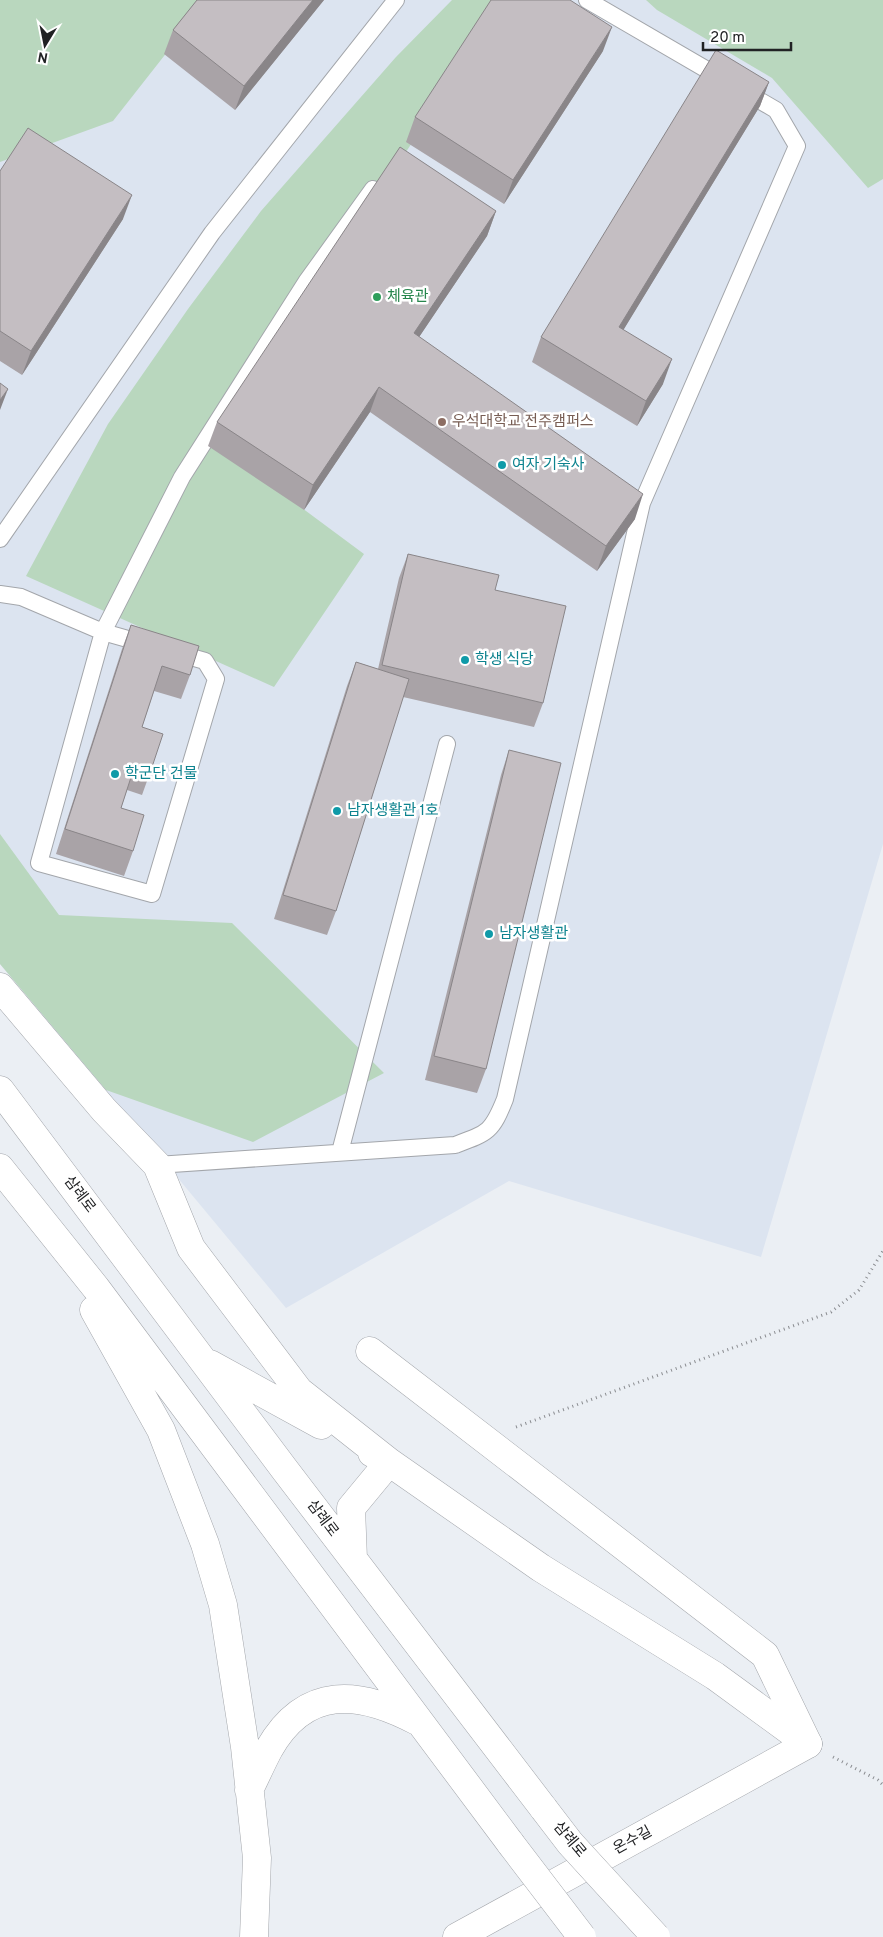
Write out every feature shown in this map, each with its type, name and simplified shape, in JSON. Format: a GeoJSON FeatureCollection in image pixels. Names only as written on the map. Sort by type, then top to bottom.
{"type":"FeatureCollection","features":[{"type":"Feature","properties":{"kind":"street"},"geometry":{"type":"LineString","coordinates":[[0,987],[104,1110],[157,1165],[191,1248],[299,1391],[388,1462],[541,1568],[715,1676],[808,1744]]}},
{"type":"Feature","properties":{"kind":"street","name":"삼례로"},"geometry":{"type":"LineString","coordinates":[[0,1090],[353,1559],[570,1843],[656,1937]]}},
{"type":"Feature","properties":{"kind":"street"},"geometry":{"type":"LineString","coordinates":[[0,1168],[96,1288],[582,1937]]}},
{"type":"Feature","properties":{"kind":"street"},"geometry":{"type":"LineString","coordinates":[[51,1232],[160,1430],[202,1536],[223,1605],[245,1747],[257,1858],[254,1937]]}},
{"type":"Feature","properties":{"kind":"street"},"geometry":{"type":"LineString","coordinates":[[370,1351],[765,1655],[808,1744]]}},
{"type":"Feature","properties":{"kind":"street"},"geometry":{"type":"LineString","coordinates":[[202,1359],[388,1462]]}},
{"type":"Feature","properties":{"kind":"street"},"geometry":{"type":"LineString","coordinates":[[353,1559],[350,1508],[388,1462]]}},
{"type":"Feature","properties":{"kind":"street"},"geometry":{"type":"LineString","coordinates":[[250,1790],[270,1748],[284,1728],[301,1711],[327,1700],[348,1698],[373,1702],[393,1708],[420,1722]]}},
{"type":"Feature","properties":{"kind":"street","name":"온수길"},"geometry":{"type":"LineString","coordinates":[[458,1937],[808,1744]]}},
{"type":"Feature","properties":{"kind":"lane"},"geometry":{"type":"LineString","coordinates":[[0,539],[212,233],[396,0]]}},
{"type":"Feature","properties":{"kind":"lane"},"geometry":{"type":"LineString","coordinates":[[157,1165],[455,1145],[482,1135],[496,1122],[505,1099],[642,503],[797,146],[776,110],[587,0]]}},
{"type":"Feature","properties":{"kind":"lane"},"geometry":{"type":"LineString","coordinates":[[0,594],[21,597],[103,632],[205,661],[216,679],[152,894],[40,863],[103,632],[182,477],[306,282],[379,180]]}},
{"type":"Feature","properties":{"kind":"lane"},"geometry":{"type":"LineString","coordinates":[[340,1152],[447,744]]}},
{"type":"Feature","properties":{"kind":"path"},"geometry":{"type":"LineString","coordinates":[[483,1439],[831,1312],[859,1290],[883,1251]]}},
{"type":"Feature","properties":{"kind":"path"},"geometry":{"type":"LineString","coordinates":[[808,1744],[878,1780],[883,1785]]}},
{"type":"Feature","properties":{"kind":"shaded area","name":"우석대학교 전주캠퍼스"},"geometry":{"type":"Polygon","coordinates":[[[0,0],[883,0],[883,844],[761,1257],[509,1181],[286,1308],[0,964],[0,0]]]}},
{"type":"Feature","properties":{"kind":"green space"},"geometry":{"type":"Polygon","coordinates":[[[0,0],[208,0],[113,121],[0,162],[0,0]]]}},
{"type":"Feature","properties":{"kind":"green space"},"geometry":{"type":"Polygon","coordinates":[[[452,0],[507,0],[213,442],[364,554],[274,687],[26,576],[108,424],[188,309],[261,211],[396,57],[452,0]]]}},
{"type":"Feature","properties":{"kind":"green space"},"geometry":{"type":"Polygon","coordinates":[[[646,0],[883,0],[883,179],[868,188],[772,78],[657,10],[646,0]]]}},
{"type":"Feature","properties":{"kind":"green space"},"geometry":{"type":"Polygon","coordinates":[[[0,834],[59,915],[232,923],[384,1073],[253,1142],[106,1090],[0,964],[0,834]]]}},
{"type":"Feature","properties":{"kind":"building"},"geometry":{"type":"Polygon","coordinates":[[[197,0],[313,0],[244,86],[173,30],[197,0]]]}},
{"type":"Feature","properties":{"kind":"building"},"geometry":{"type":"Polygon","coordinates":[[[491,0],[570,0],[612,27],[513,180],[415,117],[491,0]]]}},
{"type":"Feature","properties":{"kind":"building"},"geometry":{"type":"Polygon","coordinates":[[[716,50],[769,82],[619,327],[672,359],[646,401],[541,337],[716,50]]]}},
{"type":"Feature","properties":{"kind":"building"},"geometry":{"type":"Polygon","coordinates":[[[28,128],[132,195],[31,351],[0,331],[0,171],[28,128]]]}},
{"type":"Feature","properties":{"kind":"building","name":"체육관"},"geometry":{"type":"Polygon","coordinates":[[[400,147],[496,211],[414,333],[643,494],[606,546],[379,387],[313,485],[217,422],[400,147]]]}},
{"type":"Feature","properties":{"kind":"building"},"geometry":{"type":"Polygon","coordinates":[[[0,383],[8,389],[0,400],[0,383]]]}},
{"type":"Feature","properties":{"kind":"building","name":"학생 식당"},"geometry":{"type":"Polygon","coordinates":[[[408,554],[499,575],[495,590],[566,606],[543,703],[382,665],[408,554]]]}},
{"type":"Feature","properties":{"kind":"building","name":"학군단 건물"},"geometry":{"type":"Polygon","coordinates":[[[131,625],[199,646],[190,675],[162,666],[142,727],[163,734],[151,770],[135,765],[121,808],[144,815],[133,851],[65,829],[131,625]]]}},
{"type":"Feature","properties":{"kind":"building","name":"남자생활관 1호"},"geometry":{"type":"Polygon","coordinates":[[[356,662],[409,679],[336,911],[283,895],[356,662]]]}},
{"type":"Feature","properties":{"kind":"building","name":"남자생활관"},"geometry":{"type":"Polygon","coordinates":[[[509,750],[561,763],[486,1069],[434,1056],[509,750]]]}},
{"type":"Feature","properties":{"kind":"place","name":"체육관"},"geometry":{"type":"Point","coordinates":[377,297]}},
{"type":"Feature","properties":{"kind":"place","name":"우석대학교 전주캠퍼스"},"geometry":{"type":"Point","coordinates":[442,422]}},
{"type":"Feature","properties":{"kind":"place","name":"여자 기숙사"},"geometry":{"type":"Point","coordinates":[502,465]}},
{"type":"Feature","properties":{"kind":"place","name":"학생 식당"},"geometry":{"type":"Point","coordinates":[465,660]}},
{"type":"Feature","properties":{"kind":"place","name":"학군단 건물"},"geometry":{"type":"Point","coordinates":[115,774]}},
{"type":"Feature","properties":{"kind":"place","name":"남자생활관 1호"},"geometry":{"type":"Point","coordinates":[337,811]}},
{"type":"Feature","properties":{"kind":"place","name":"남자생활관"},"geometry":{"type":"Point","coordinates":[489,934]}}]}
